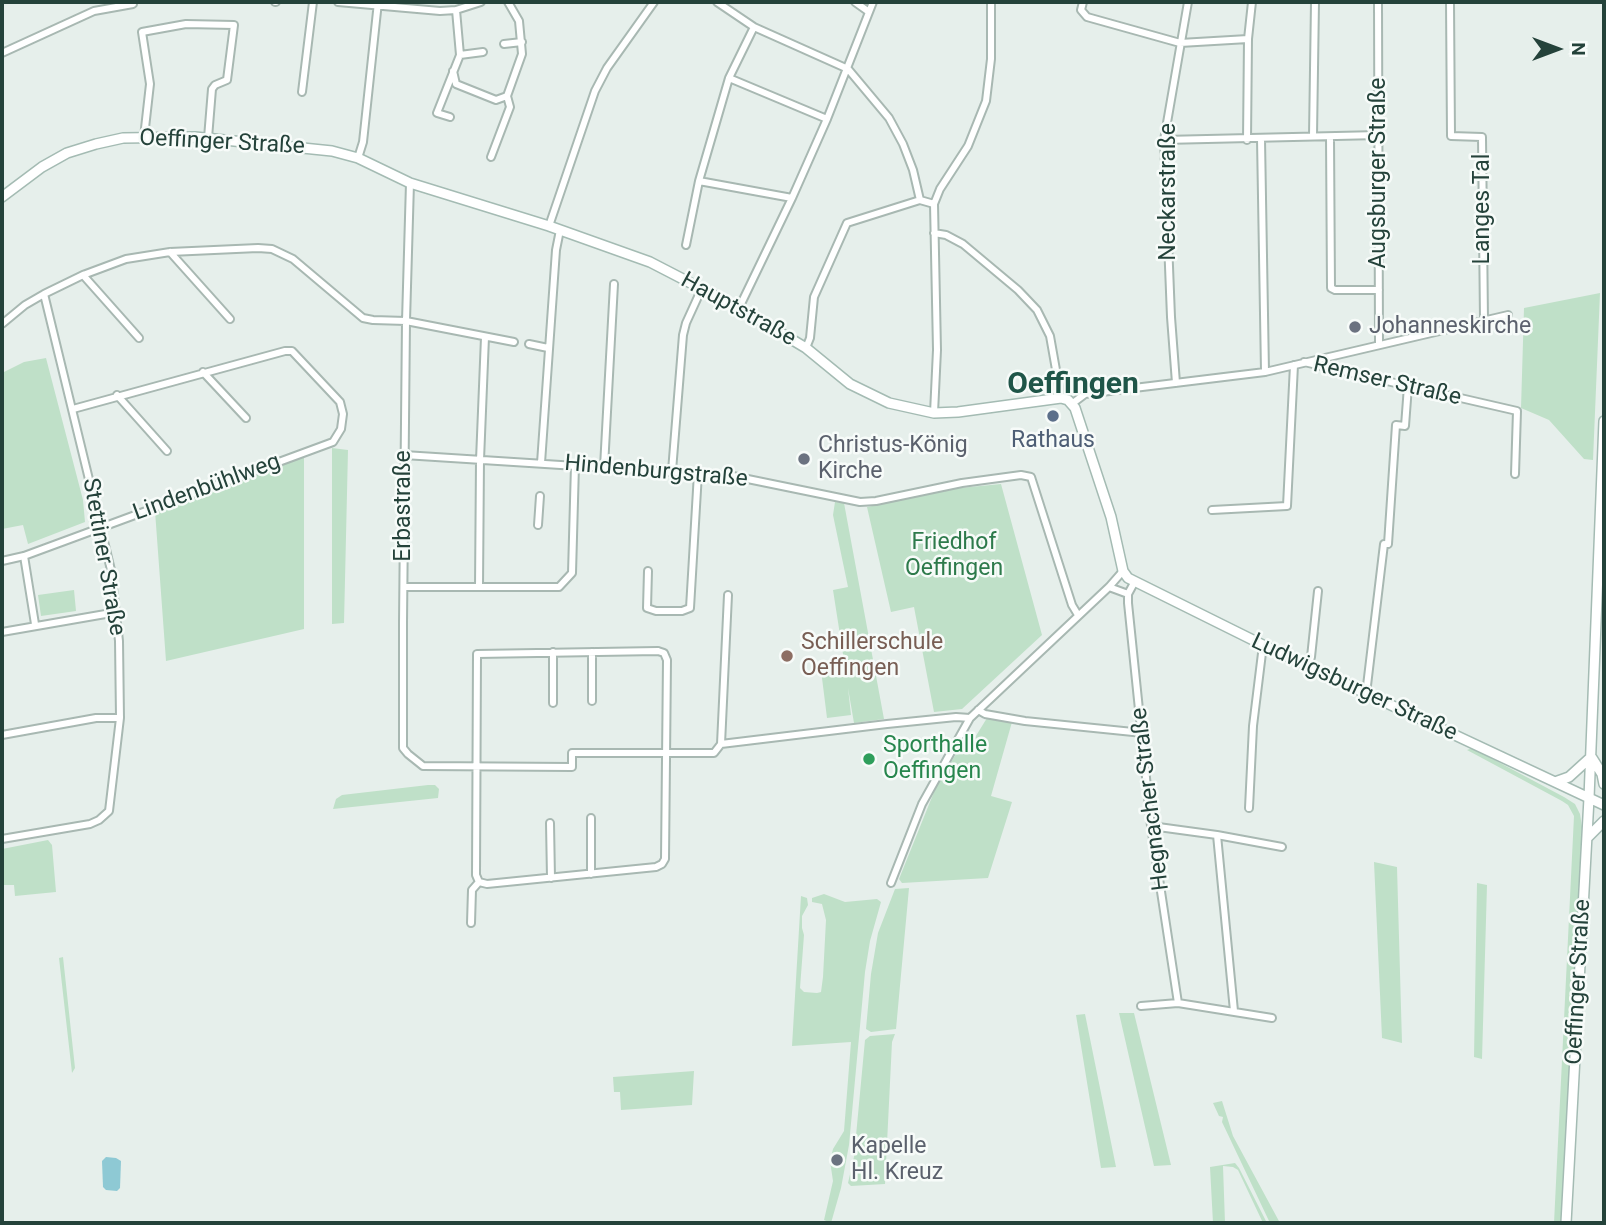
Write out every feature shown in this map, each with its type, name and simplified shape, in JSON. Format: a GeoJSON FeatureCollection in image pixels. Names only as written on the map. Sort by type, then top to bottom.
{"type":"FeatureCollection","features":[{"type":"Feature","properties":{"kind":"street"},"geometry":{"type":"LineString","coordinates":[[303,92],[313,2]]}},
{"type":"Feature","properties":{"kind":"street"},"geometry":{"type":"LineString","coordinates":[[338,2],[456,10],[464,5],[481,2]]}},
{"type":"Feature","properties":{"kind":"street"},"geometry":{"type":"LineString","coordinates":[[491,157],[510,107],[507,96],[522,54],[519,21],[508,2]]}},
{"type":"Feature","properties":{"kind":"street"},"geometry":{"type":"LineString","coordinates":[[549,226],[595,91],[607,68],[654,2]]}},
{"type":"Feature","properties":{"kind":"street"},"geometry":{"type":"LineString","coordinates":[[718,2],[754,27],[848,69],[889,118],[913,170],[920,200]]}},
{"type":"Feature","properties":{"kind":"street"},"geometry":{"type":"LineString","coordinates":[[855,2],[869,12]]}},
{"type":"Feature","properties":{"kind":"street"},"geometry":{"type":"LineString","coordinates":[[739,308],[827,119],[873,2]]}},
{"type":"Feature","properties":{"kind":"street"},"geometry":{"type":"LineString","coordinates":[[934,413],[937,362],[934,204],[940,189],[968,146],[986,101],[991,59],[991,2]]}},
{"type":"Feature","properties":{"kind":"street"},"geometry":{"type":"LineString","coordinates":[[1083,2],[1082,13],[1087,17],[1180,43],[1248,39]]}},
{"type":"Feature","properties":{"kind":"street","name":"Neckarstraße"},"geometry":{"type":"LineString","coordinates":[[1176,383],[1164,140],[1188,2]]}},
{"type":"Feature","properties":{"kind":"street"},"geometry":{"type":"LineString","coordinates":[[1247,140],[1248,39],[1252,2]]}},
{"type":"Feature","properties":{"kind":"street"},"geometry":{"type":"LineString","coordinates":[[1314,136],[1315,2]]}},
{"type":"Feature","properties":{"kind":"street","name":"Augsburger Straße"},"geometry":{"type":"LineString","coordinates":[[1378,2],[1379,345]]}},
{"type":"Feature","properties":{"kind":"street","name":"Langes Tal"},"geometry":{"type":"LineString","coordinates":[[1450,2],[1451,136],[1482,136],[1484,321]]}},
{"type":"Feature","properties":{"kind":"street"},"geometry":{"type":"LineString","coordinates":[[2,54],[94,12],[133,4]]}},
{"type":"Feature","properties":{"kind":"street"},"geometry":{"type":"LineString","coordinates":[[358,158],[363,142],[378,4]]}},
{"type":"Feature","properties":{"kind":"street"},"geometry":{"type":"LineString","coordinates":[[450,117],[437,113],[460,55],[456,10]]}},
{"type":"Feature","properties":{"kind":"street"},"geometry":{"type":"LineString","coordinates":[[144,137],[150,85],[142,32],[186,24],[234,25],[227,80],[212,89],[208,138]]}},
{"type":"Feature","properties":{"kind":"street"},"geometry":{"type":"LineString","coordinates":[[686,245],[699,181],[729,78],[754,27]]}},
{"type":"Feature","properties":{"kind":"street"},"geometry":{"type":"LineString","coordinates":[[504,44],[522,43]]}},
{"type":"Feature","properties":{"kind":"street"},"geometry":{"type":"LineString","coordinates":[[460,55],[484,52]]}},
{"type":"Feature","properties":{"kind":"street"},"geometry":{"type":"LineString","coordinates":[[453,71],[456,84],[496,100],[507,96]]}},
{"type":"Feature","properties":{"kind":"street"},"geometry":{"type":"LineString","coordinates":[[729,78],[827,119]]}},
{"type":"Feature","properties":{"kind":"street"},"geometry":{"type":"LineString","coordinates":[[1164,140],[1379,135]]}},
{"type":"Feature","properties":{"kind":"street"},"geometry":{"type":"LineString","coordinates":[[1330,136],[1331,288],[1379,290]]}},
{"type":"Feature","properties":{"kind":"street","name":"Oeffinger Straße"},"geometry":{"type":"LineString","coordinates":[[2,197],[42,167],[67,153],[96,144],[144,137],[208,138],[305,147],[358,158],[410,183]]}},
{"type":"Feature","properties":{"kind":"street"},"geometry":{"type":"LineString","coordinates":[[1261,139],[1265,372]]}},
{"type":"Feature","properties":{"kind":"street"},"geometry":{"type":"LineString","coordinates":[[699,181],[792,198]]}},
{"type":"Feature","properties":{"kind":"street","name":"Hauptstraße"},"geometry":{"type":"LineString","coordinates":[[410,183],[549,226],[650,262],[739,308],[806,348],[850,384],[873,397],[916,411],[934,413],[1061,398]]}},
{"type":"Feature","properties":{"kind":"street","name":"Erbastraße"},"geometry":{"type":"LineString","coordinates":[[410,183],[405,321],[403,748],[423,766],[572,767],[572,753],[666,753]]}},
{"type":"Feature","properties":{"kind":"street"},"geometry":{"type":"LineString","coordinates":[[806,348],[810,338],[814,297],[847,223],[920,200],[934,204]]}},
{"type":"Feature","properties":{"kind":"street"},"geometry":{"type":"LineString","coordinates":[[541,463],[548,348],[560,230]]}},
{"type":"Feature","properties":{"kind":"street"},"geometry":{"type":"LineString","coordinates":[[891,883],[922,804],[970,718],[1123,571],[1111,517],[1073,403],[1061,398],[1050,336],[1037,310],[1018,290],[963,244],[946,235],[934,233]]}},
{"type":"Feature","properties":{"kind":"street"},"geometry":{"type":"LineString","coordinates":[[2,324],[44,294],[83,275],[126,259],[170,252],[272,249],[293,259],[363,318],[405,321],[514,342]]}},
{"type":"Feature","properties":{"kind":"street"},"geometry":{"type":"LineString","coordinates":[[170,252],[230,318]]}},
{"type":"Feature","properties":{"kind":"street"},"geometry":{"type":"LineString","coordinates":[[83,275],[139,338]]}},
{"type":"Feature","properties":{"kind":"street"},"geometry":{"type":"LineString","coordinates":[[604,467],[614,284]]}},
{"type":"Feature","properties":{"kind":"street"},"geometry":{"type":"LineString","coordinates":[[672,471],[683,335],[702,288]]}},
{"type":"Feature","properties":{"kind":"street","name":"Stettiner Straße"},"geometry":{"type":"LineString","coordinates":[[2,839],[99,820],[109,811],[112,804],[120,718],[117,612],[101,526],[44,294]]}},
{"type":"Feature","properties":{"kind":"street"},"geometry":{"type":"LineString","coordinates":[[1303,362],[1508,315]]}},
{"type":"Feature","properties":{"kind":"street"},"geometry":{"type":"LineString","coordinates":[[479,587],[485,337]]}},
{"type":"Feature","properties":{"kind":"street"},"geometry":{"type":"LineString","coordinates":[[529,344],[548,348]]}},
{"type":"Feature","properties":{"kind":"street","name":"Lindenbühlweg"},"geometry":{"type":"LineString","coordinates":[[2,561],[24,556],[333,442],[341,429],[343,415],[340,402],[292,351],[203,372]]}},
{"type":"Feature","properties":{"kind":"street","name":"Remser Straße"},"geometry":{"type":"LineString","coordinates":[[1073,403],[1085,394],[1265,372],[1303,362],[1517,411],[1515,474]]}},
{"type":"Feature","properties":{"kind":"street"},"geometry":{"type":"LineString","coordinates":[[1212,510],[1287,506],[1294,365]]}},
{"type":"Feature","properties":{"kind":"street"},"geometry":{"type":"LineString","coordinates":[[73,409],[203,372],[246,418]]}},
{"type":"Feature","properties":{"kind":"street"},"geometry":{"type":"LineString","coordinates":[[1366,694],[1386,544],[1396,425],[1405,426],[1408,386]]}},
{"type":"Feature","properties":{"kind":"street"},"geometry":{"type":"LineString","coordinates":[[117,395],[167,451]]}},
{"type":"Feature","properties":{"kind":"street","name":"Oeffinger Straße"},"geometry":{"type":"LineString","coordinates":[[1566,1223],[1591,757],[1604,421]]}},
{"type":"Feature","properties":{"kind":"street","name":"Hindenburgstraße"},"geometry":{"type":"LineString","coordinates":[[404,455],[733,476],[860,502],[997,478],[1021,475],[1031,477],[1072,606],[1078,615]]}},
{"type":"Feature","properties":{"kind":"street"},"geometry":{"type":"LineString","coordinates":[[404,587],[559,587],[572,573],[575,465]]}},
{"type":"Feature","properties":{"kind":"street"},"geometry":{"type":"LineString","coordinates":[[648,571],[647,608],[682,611],[690,608],[698,473]]}},
{"type":"Feature","properties":{"kind":"street"},"geometry":{"type":"LineString","coordinates":[[538,525],[540,496]]}},
{"type":"Feature","properties":{"kind":"street"},"geometry":{"type":"LineString","coordinates":[[24,556],[35,624]]}},
{"type":"Feature","properties":{"kind":"street","name":"Ludwigsburger Straße"},"geometry":{"type":"LineString","coordinates":[[1123,571],[1135,583],[1604,805]]}},
{"type":"Feature","properties":{"kind":"street"},"geometry":{"type":"LineString","coordinates":[[1109,587],[1128,594],[1135,583]]}},
{"type":"Feature","properties":{"kind":"street"},"geometry":{"type":"LineString","coordinates":[[1308,666],[1318,591]]}},
{"type":"Feature","properties":{"kind":"street","name":"Hegnacher Straße"},"geometry":{"type":"LineString","coordinates":[[1128,594],[1151,826],[1178,1003]]}},
{"type":"Feature","properties":{"kind":"street"},"geometry":{"type":"LineString","coordinates":[[666,753],[714,753],[721,744],[728,595]]}},
{"type":"Feature","properties":{"kind":"street"},"geometry":{"type":"LineString","coordinates":[[2,632],[35,624],[117,612]]}},
{"type":"Feature","properties":{"kind":"street"},"geometry":{"type":"LineString","coordinates":[[1249,808],[1253,726],[1263,645]]}},
{"type":"Feature","properties":{"kind":"street"},"geometry":{"type":"LineString","coordinates":[[658,650],[664,653],[667,660],[665,859],[662,864],[656,867],[551,878],[487,884],[479,882],[476,875],[477,654],[658,650]]}},
{"type":"Feature","properties":{"kind":"street"},"geometry":{"type":"LineString","coordinates":[[553,652],[553,703]]}},
{"type":"Feature","properties":{"kind":"street"},"geometry":{"type":"LineString","coordinates":[[592,652],[592,701]]}},
{"type":"Feature","properties":{"kind":"street"},"geometry":{"type":"LineString","coordinates":[[978,710],[985,714],[1025,721],[1143,733]]}},
{"type":"Feature","properties":{"kind":"street"},"geometry":{"type":"LineString","coordinates":[[2,735],[96,718],[120,718]]}},
{"type":"Feature","properties":{"kind":"street"},"geometry":{"type":"LineString","coordinates":[[721,744],[887,724],[970,718]]}},
{"type":"Feature","properties":{"kind":"street"},"geometry":{"type":"LineString","coordinates":[[1555,782],[1577,772],[1591,757],[1602,774],[1604,784]]}},
{"type":"Feature","properties":{"kind":"street"},"geometry":{"type":"LineString","coordinates":[[591,818],[591,874]]}},
{"type":"Feature","properties":{"kind":"street"},"geometry":{"type":"LineString","coordinates":[[1587,838],[1604,821]]}},
{"type":"Feature","properties":{"kind":"street"},"geometry":{"type":"LineString","coordinates":[[550,822],[551,878]]}},
{"type":"Feature","properties":{"kind":"street"},"geometry":{"type":"LineString","coordinates":[[1151,826],[1282,847]]}},
{"type":"Feature","properties":{"kind":"street"},"geometry":{"type":"LineString","coordinates":[[1217,835],[1234,1011]]}},
{"type":"Feature","properties":{"kind":"street"},"geometry":{"type":"LineString","coordinates":[[471,923],[472,890],[479,882]]}},
{"type":"Feature","properties":{"kind":"street"},"geometry":{"type":"LineString","coordinates":[[1141,1006],[1178,1003],[1272,1018]]}},
{"type":"Feature","properties":{"kind":"green space"},"geometry":{"type":"Polygon","coordinates":[[[1600,293],[1593,460],[1584,459],[1549,420],[1521,408],[1524,308],[1600,293]]]}},
{"type":"Feature","properties":{"kind":"green space"},"geometry":{"type":"Polygon","coordinates":[[[46,358],[83,500],[85,522],[28,544],[23,525],[2,529],[2,373],[24,362],[46,358]]]}},
{"type":"Feature","properties":{"kind":"green space"},"geometry":{"type":"Polygon","coordinates":[[[332,448],[348,450],[344,623],[332,624],[332,448]]]}},
{"type":"Feature","properties":{"kind":"green space"},"geometry":{"type":"Polygon","coordinates":[[[304,456],[304,629],[166,661],[155,511],[304,456]]]}},
{"type":"Feature","properties":{"kind":"green space","name":"Friedhof Oeffingen"},"geometry":{"type":"Polygon","coordinates":[[[1001,484],[1042,635],[962,709],[934,712],[914,607],[891,612],[867,507],[960,488],[1001,484]]]}},
{"type":"Feature","properties":{"kind":"green space"},"geometry":{"type":"Polygon","coordinates":[[[835,502],[844,503],[884,719],[854,723],[848,688],[851,715],[827,718],[821,670],[845,667],[833,590],[848,587],[833,515],[835,502]]]}},
{"type":"Feature","properties":{"kind":"green space"},"geometry":{"type":"Polygon","coordinates":[[[74,590],[76,611],[41,616],[38,595],[74,590]]]}},
{"type":"Feature","properties":{"kind":"green space"},"geometry":{"type":"Polygon","coordinates":[[[987,718],[1012,722],[991,796],[1012,802],[988,878],[902,883],[899,879],[936,787],[959,749],[966,752],[987,718]]]}},
{"type":"Feature","properties":{"kind":"green space"},"geometry":{"type":"Polygon","coordinates":[[[1472,748],[1564,797],[1575,804],[1580,814],[1582,827],[1562,1223],[1554,1223],[1574,816],[1568,805],[1562,801],[1467,750],[1472,748]]]}},
{"type":"Feature","properties":{"kind":"green space"},"geometry":{"type":"Polygon","coordinates":[[[435,785],[439,789],[438,798],[333,809],[336,799],[342,795],[435,785]]]}},
{"type":"Feature","properties":{"kind":"green space"},"geometry":{"type":"Polygon","coordinates":[[[48,840],[52,845],[56,892],[15,896],[14,885],[4,885],[2,849],[48,840]]]}},
{"type":"Feature","properties":{"kind":"green space"},"geometry":{"type":"Polygon","coordinates":[[[1374,862],[1397,867],[1402,1043],[1382,1038],[1374,862]]]}},
{"type":"Feature","properties":{"kind":"green space"},"geometry":{"type":"Polygon","coordinates":[[[1477,883],[1487,885],[1482,1059],[1474,1057],[1477,883]]]}},
{"type":"Feature","properties":{"kind":"green space"},"geometry":{"type":"Polygon","coordinates":[[[909,888],[896,1029],[871,1032],[866,1029],[878,933],[895,889],[909,888]]]}},
{"type":"Feature","properties":{"kind":"green space"},"geometry":{"type":"Polygon","coordinates":[[[824,894],[845,902],[877,899],[881,902],[865,972],[849,1145],[831,1223],[824,1220],[833,1181],[830,1161],[833,1149],[844,1131],[851,1042],[792,1046],[801,896],[807,898],[808,905],[802,916],[804,935],[800,988],[804,992],[817,993],[821,992],[823,977],[826,920],[822,904],[812,902],[812,898],[824,894]]]}},
{"type":"Feature","properties":{"kind":"green space"},"geometry":{"type":"Polygon","coordinates":[[[63,957],[75,1068],[72,1073],[59,958],[63,957]]]}},
{"type":"Feature","properties":{"kind":"green space"},"geometry":{"type":"Polygon","coordinates":[[[1119,1013],[1134,1013],[1171,1165],[1154,1166],[1119,1013]]]}},
{"type":"Feature","properties":{"kind":"green space"},"geometry":{"type":"Polygon","coordinates":[[[1085,1014],[1116,1167],[1101,1168],[1076,1015],[1085,1014]]]}},
{"type":"Feature","properties":{"kind":"green space"},"geometry":{"type":"Polygon","coordinates":[[[895,1034],[892,1042],[885,1184],[851,1186],[848,1183],[854,1157],[865,1040],[870,1036],[895,1034]]]}},
{"type":"Feature","properties":{"kind":"green space"},"geometry":{"type":"Polygon","coordinates":[[[694,1071],[692,1105],[621,1110],[620,1092],[614,1092],[613,1077],[694,1071]]]}},
{"type":"Feature","properties":{"kind":"green space"},"geometry":{"type":"Polygon","coordinates":[[[1222,1101],[1233,1136],[1280,1223],[1269,1221],[1222,1122],[1223,1117],[1219,1116],[1213,1103],[1222,1101]]]}},
{"type":"Feature","properties":{"kind":"green space"},"geometry":{"type":"Polygon","coordinates":[[[1235,1163],[1267,1223],[1263,1223],[1238,1170],[1223,1166],[1225,1223],[1213,1223],[1210,1167],[1235,1163]]]}},
{"type":"Feature","properties":{"kind":"water"},"geometry":{"type":"Polygon","coordinates":[[[106,1157],[121,1161],[120,1188],[117,1191],[103,1187],[102,1161],[106,1157]]]}},
{"type":"Feature","properties":{"kind":"place","name":"Johanneskirche"},"geometry":{"type":"Point","coordinates":[1355,327]}},
{"type":"Feature","properties":{"kind":"place","name":"Rathaus"},"geometry":{"type":"Point","coordinates":[1053,416]}},
{"type":"Feature","properties":{"kind":"place","name":"Christus-König Kirche"},"geometry":{"type":"Point","coordinates":[804,459]}},
{"type":"Feature","properties":{"kind":"place","name":"Schillerschule Oeffingen"},"geometry":{"type":"Point","coordinates":[787,656]}},
{"type":"Feature","properties":{"kind":"place","name":"Sporthalle Oeffingen"},"geometry":{"type":"Point","coordinates":[869,759]}},
{"type":"Feature","properties":{"kind":"place","name":"Kapelle Hl. Kreuz"},"geometry":{"type":"Point","coordinates":[837,1160]}},
{"type":"Feature","properties":{"kind":"district","name":"Oeffingen"},"geometry":{"type":"Point","coordinates":[1073,385]}}]}
